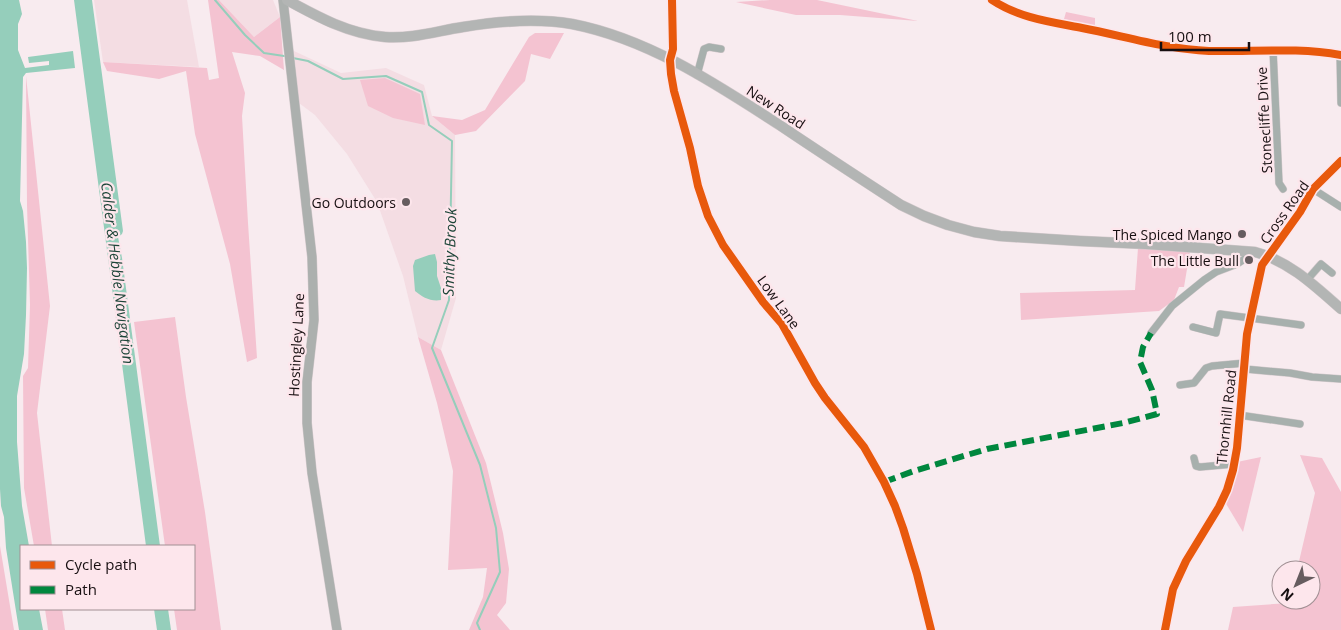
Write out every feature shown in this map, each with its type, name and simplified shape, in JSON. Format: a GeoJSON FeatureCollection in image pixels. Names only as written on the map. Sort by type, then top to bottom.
{"type":"FeatureCollection","features":[{"type":"Feature","properties":{"kind":"highway","name":"New Road"},"geometry":{"type":"LineString","coordinates":[[285,0],[346,29],[374,35],[403,37],[503,21],[552,22],[604,32],[651,49],[697,75],[754,109],[901,205],[924,216],[974,232],[1000,236],[1252,251],[1269,256],[1292,268],[1341,309]]}},
{"type":"Feature","properties":{"kind":"main road","name":"Hostingley Lane"},"geometry":{"type":"LineString","coordinates":[[285,0],[312,257],[314,320],[307,382],[306,423],[337,630]]}},
{"type":"Feature","properties":{"kind":"street","name":"Low Lane"},"geometry":{"type":"LineString","coordinates":[[672,0],[673,49],[670,60],[671,74],[698,186],[708,216],[723,244],[782,324],[815,383],[864,447],[884,482],[903,528],[931,630]]}},
{"type":"Feature","properties":{"kind":"street"},"geometry":{"type":"LineString","coordinates":[[992,0],[1016,13],[1043,21],[1181,49],[1209,51],[1273,49],[1340,54],[1341,103]]}},
{"type":"Feature","properties":{"kind":"street"},"geometry":{"type":"LineString","coordinates":[[697,75],[704,49],[709,47],[721,49]]}},
{"type":"Feature","properties":{"kind":"street","name":"Stonecliffe Drive"},"geometry":{"type":"LineString","coordinates":[[1273,49],[1279,183],[1283,189]]}},
{"type":"Feature","properties":{"kind":"street","name":"Cross Road"},"geometry":{"type":"LineString","coordinates":[[1269,256],[1300,212],[1313,189],[1341,162]]}},
{"type":"Feature","properties":{"kind":"street"},"geometry":{"type":"LineString","coordinates":[[1313,189],[1341,207]]}},
{"type":"Feature","properties":{"kind":"street"},"geometry":{"type":"LineString","coordinates":[[1151,333],[1172,306],[1204,280],[1216,272],[1237,264],[1252,251]]}},
{"type":"Feature","properties":{"kind":"street","name":"Thornhill Road"},"geometry":{"type":"LineString","coordinates":[[1165,630],[1173,589],[1186,561],[1219,507],[1227,490],[1237,448],[1247,334],[1262,265],[1269,256]]}},
{"type":"Feature","properties":{"kind":"street"},"geometry":{"type":"LineString","coordinates":[[1307,280],[1321,264],[1332,273]]}},
{"type":"Feature","properties":{"kind":"street"},"geometry":{"type":"LineString","coordinates":[[1193,327],[1216,333],[1220,314],[1301,325]]}},
{"type":"Feature","properties":{"kind":"street"},"geometry":{"type":"LineString","coordinates":[[1180,385],[1194,383],[1206,368],[1212,366],[1245,366],[1341,379]]}},
{"type":"Feature","properties":{"kind":"street"},"geometry":{"type":"LineString","coordinates":[[1239,416],[1300,424]]}},
{"type":"Feature","properties":{"kind":"street"},"geometry":{"type":"LineString","coordinates":[[1194,458],[1196,466],[1200,467],[1234,464]]}},
{"type":"Feature","properties":{"kind":"shaded area"},"geometry":{"type":"Polygon","coordinates":[[[94,0],[187,0],[199,67],[103,62],[94,0]]]}},
{"type":"Feature","properties":{"kind":"shaded area"},"geometry":{"type":"Polygon","coordinates":[[[208,0],[219,0],[254,37],[280,17],[284,70],[260,56],[232,52],[245,93],[242,116],[257,358],[247,362],[230,264],[195,134],[186,71],[159,79],[107,71],[103,62],[207,68],[209,80],[219,78],[208,0]]]}},
{"type":"Feature","properties":{"kind":"shaded area"},"geometry":{"type":"Polygon","coordinates":[[[219,0],[273,0],[280,17],[254,37],[219,0]]]}},
{"type":"Feature","properties":{"kind":"shaded area"},"geometry":{"type":"Polygon","coordinates":[[[817,0],[918,21],[840,15],[796,15],[736,2],[817,0]]]}},
{"type":"Feature","properties":{"kind":"shaded area"},"geometry":{"type":"Polygon","coordinates":[[[1066,12],[1095,18],[1095,27],[1064,19],[1066,12]]]}},
{"type":"Feature","properties":{"kind":"shaded area"},"geometry":{"type":"Polygon","coordinates":[[[535,33],[564,33],[550,59],[531,54],[525,81],[476,131],[455,135],[432,116],[462,120],[485,110],[529,37],[535,33]]]}},
{"type":"Feature","properties":{"kind":"shaded area","name":"Go Outdoors"},"geometry":{"type":"Polygon","coordinates":[[[294,51],[341,73],[386,68],[424,85],[432,116],[455,135],[456,298],[441,350],[418,337],[403,276],[377,202],[347,154],[315,115],[299,103],[294,51]]]}},
{"type":"Feature","properties":{"kind":"shaded area"},"geometry":{"type":"Polygon","coordinates":[[[26,76],[50,306],[37,413],[52,545],[34,545],[24,488],[23,376],[28,368],[30,305],[26,76]]]}},
{"type":"Feature","properties":{"kind":"shaded area"},"geometry":{"type":"Polygon","coordinates":[[[385,78],[420,94],[425,125],[393,118],[368,106],[360,80],[385,78]]]}},
{"type":"Feature","properties":{"kind":"shaded area"},"geometry":{"type":"Polygon","coordinates":[[[1138,248],[1190,251],[1184,287],[1179,287],[1174,300],[1159,311],[1021,320],[1020,293],[1135,290],[1138,248]]]}},
{"type":"Feature","properties":{"kind":"shaded area"},"geometry":{"type":"Polygon","coordinates":[[[175,317],[221,630],[177,630],[174,610],[195,610],[195,545],[165,545],[134,322],[175,317]]]}},
{"type":"Feature","properties":{"kind":"shaded area"},"geometry":{"type":"Polygon","coordinates":[[[418,337],[441,350],[486,463],[503,533],[509,569],[506,603],[497,615],[510,630],[469,630],[483,597],[487,568],[448,570],[453,471],[437,403],[418,337]]]}},
{"type":"Feature","properties":{"kind":"shaded area"},"geometry":{"type":"Polygon","coordinates":[[[1300,455],[1322,458],[1341,492],[1341,630],[1228,630],[1233,607],[1271,604],[1271,610],[1321,610],[1321,560],[1299,560],[1315,493],[1300,455]]]}},
{"type":"Feature","properties":{"kind":"shaded area"},"geometry":{"type":"Polygon","coordinates":[[[1261,457],[1243,532],[1225,502],[1237,462],[1261,457]]]}},
{"type":"Feature","properties":{"kind":"shaded area"},"geometry":{"type":"Polygon","coordinates":[[[0,546],[14,630],[0,630],[0,546]]]}},
{"type":"Feature","properties":{"kind":"shaded area"},"geometry":{"type":"Polygon","coordinates":[[[45,610],[62,610],[65,630],[48,630],[45,610]]]}},
{"type":"Feature","properties":{"kind":"water"},"geometry":{"type":"Polygon","coordinates":[[[0,0],[19,0],[22,14],[18,24],[18,50],[25,68],[49,65],[49,61],[29,63],[28,57],[73,51],[75,68],[26,73],[23,77],[20,201],[23,211],[27,268],[24,354],[17,396],[17,442],[22,506],[29,545],[20,545],[20,610],[39,610],[43,630],[19,630],[6,548],[0,489],[0,0]]]}},
{"type":"Feature","properties":{"kind":"water","name":"Calder & Hebble Navigation"},"geometry":{"type":"Polygon","coordinates":[[[74,0],[92,0],[123,231],[118,237],[160,545],[146,545],[74,0]]]}},
{"type":"Feature","properties":{"kind":"water"},"geometry":{"type":"Polygon","coordinates":[[[435,254],[437,276],[441,288],[441,300],[427,298],[415,291],[413,266],[415,260],[435,254]]]}},
{"type":"Feature","properties":{"kind":"water"},"geometry":{"type":"Polygon","coordinates":[[[154,610],[168,610],[171,630],[157,630],[154,610]]]}},
{"type":"Feature","properties":{"kind":"waterway","name":"Smithy Brook"},"geometry":{"type":"LineString","coordinates":[[215,0],[245,35],[264,53],[284,56]]}},
{"type":"Feature","properties":{"kind":"waterway","name":"Smithy Brook"},"geometry":{"type":"LineString","coordinates":[[293,58],[308,61],[343,79],[386,76],[422,92],[429,125],[452,141],[449,300],[432,348],[480,465],[496,528],[500,572],[477,623],[480,630]]}},
{"type":"Feature","properties":{"kind":"marked path"},"geometry":{"type":"LineString","coordinates":[[884,482],[987,449],[1123,423],[1157,414],[1152,390],[1140,362],[1143,347],[1151,333]]}},
{"type":"Feature","properties":{"kind":"cycle path"},"geometry":{"type":"LineString","coordinates":[[672,0],[673,49],[670,60],[671,74],[698,186],[708,216],[723,245],[763,302],[782,324],[815,383],[864,447],[884,482],[903,528],[931,630]]}},
{"type":"Feature","properties":{"kind":"cycle path"},"geometry":{"type":"LineString","coordinates":[[992,0],[1024,15],[1176,48],[1209,51],[1308,51],[1341,55]]}},
{"type":"Feature","properties":{"kind":"cycle path"},"geometry":{"type":"LineString","coordinates":[[1165,630],[1173,589],[1186,561],[1219,507],[1233,470],[1237,448],[1247,334],[1262,265],[1300,212],[1313,189],[1341,161]]}},
{"type":"Feature","properties":{"kind":"place","name":"Go Outdoors"},"geometry":{"type":"Point","coordinates":[406,202]}},
{"type":"Feature","properties":{"kind":"place","name":"The Spiced Mango"},"geometry":{"type":"Point","coordinates":[1242,234]}},
{"type":"Feature","properties":{"kind":"place","name":"The Little Bull"},"geometry":{"type":"Point","coordinates":[1249,260]}}]}
